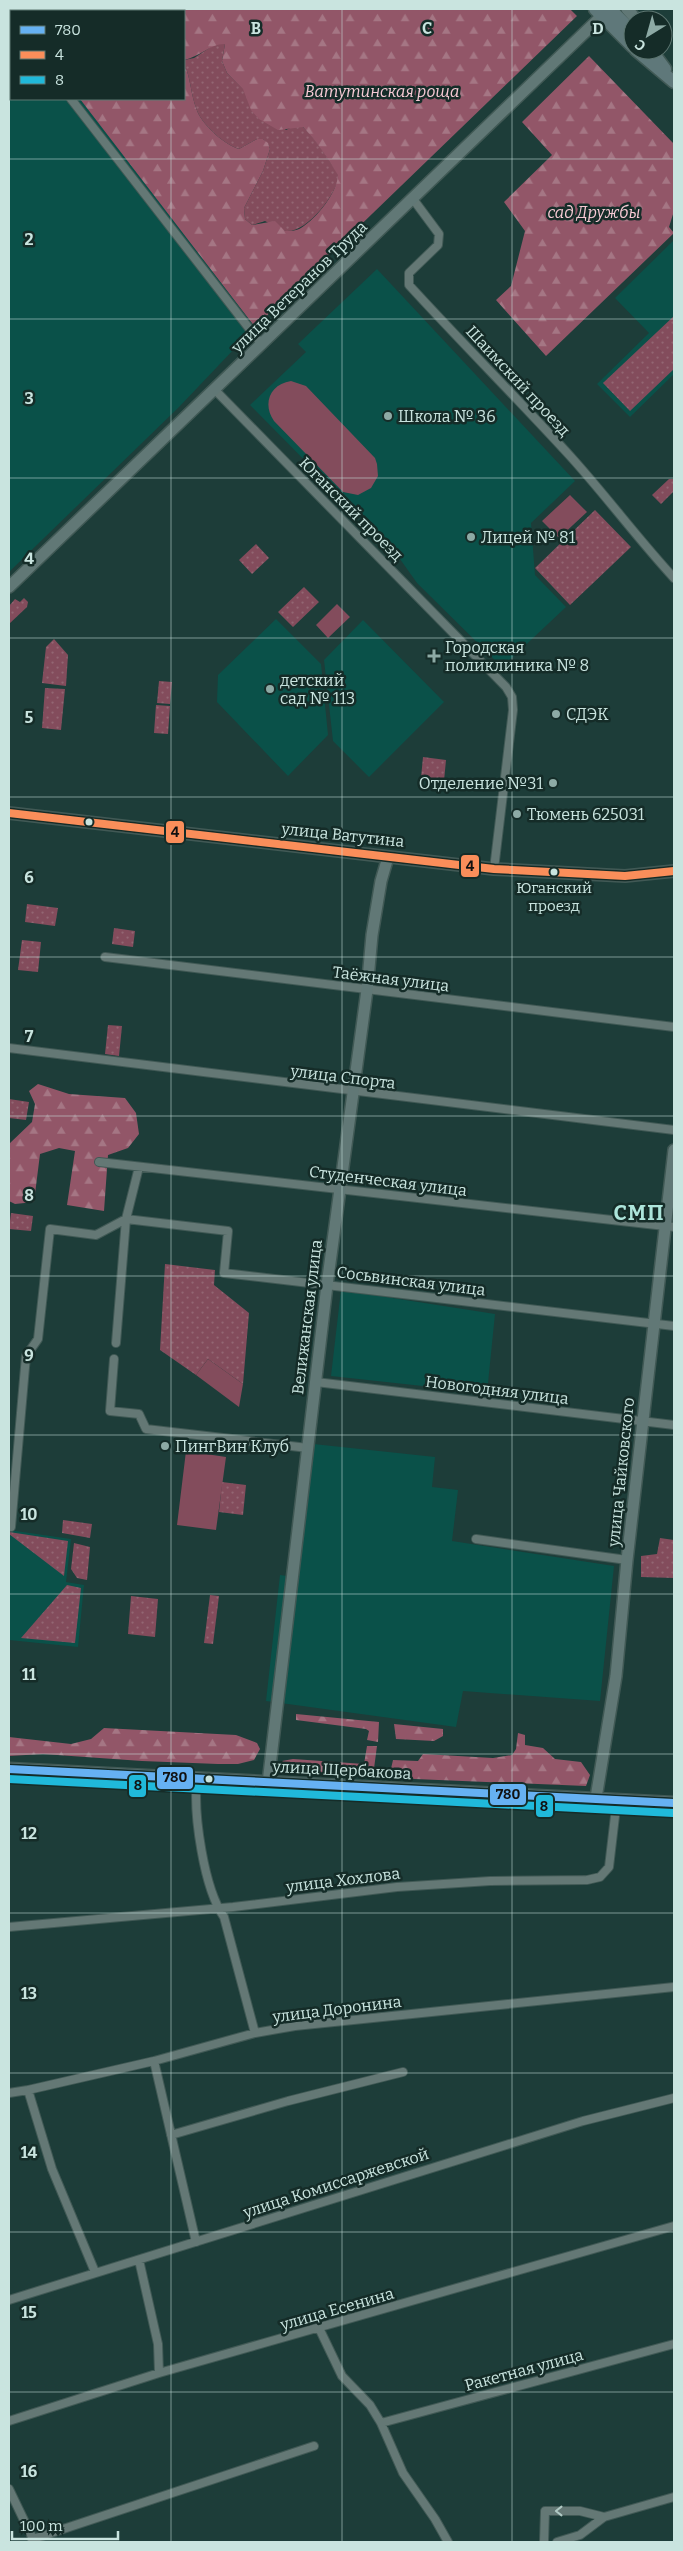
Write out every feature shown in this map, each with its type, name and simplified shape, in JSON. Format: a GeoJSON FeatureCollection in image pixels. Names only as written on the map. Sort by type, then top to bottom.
{"type":"FeatureCollection","features":[{"type":"Feature","properties":{"kind":"main road"},"geometry":{"type":"LineString","coordinates":[[604,11],[623,25]]}},
{"type":"Feature","properties":{"kind":"main road"},"geometry":{"type":"LineString","coordinates":[[604,11],[623,35]]}},
{"type":"Feature","properties":{"kind":"main road"},"geometry":{"type":"LineString","coordinates":[[648,60],[672,79]]}},
{"type":"Feature","properties":{"kind":"main road"},"geometry":{"type":"LineString","coordinates":[[659,60],[672,79]]}},
{"type":"Feature","properties":{"kind":"main road","name":"улица Щербакова"},"geometry":{"type":"LineString","coordinates":[[9,1769],[674,1802]]}},
{"type":"Feature","properties":{"kind":"street","name":"улица Ветеранов Труда"},"geometry":{"type":"LineString","coordinates":[[9,588],[414,199],[604,11]]}},
{"type":"Feature","properties":{"kind":"street"},"geometry":{"type":"LineString","coordinates":[[72,100],[262,345]]}},
{"type":"Feature","properties":{"kind":"street","name":"Шаимский проезд"},"geometry":{"type":"LineString","coordinates":[[414,199],[440,234],[438,245],[409,273],[410,285],[570,457],[674,578]]}},
{"type":"Feature","properties":{"kind":"street","name":"Юганский проезд"},"geometry":{"type":"LineString","coordinates":[[215,390],[506,687],[512,697],[513,710],[494,869]]}},
{"type":"Feature","properties":{"kind":"street","name":"улица Ватутина"},"geometry":{"type":"LineString","coordinates":[[9,813],[494,869],[625,876],[674,871]]}},
{"type":"Feature","properties":{"kind":"street","name":"Велижанская улица"},"geometry":{"type":"LineString","coordinates":[[268,1783],[327,1285],[354,1092],[372,934],[381,881],[388,857]]}},
{"type":"Feature","properties":{"kind":"street","name":"Таёжная улица"},"geometry":{"type":"LineString","coordinates":[[105,958],[674,1027]]}},
{"type":"Feature","properties":{"kind":"street","name":"улица Спорта"},"geometry":{"type":"LineString","coordinates":[[9,1048],[674,1130]]}},
{"type":"Feature","properties":{"kind":"street","name":"улица Чайковского"},"geometry":{"type":"LineString","coordinates":[[596,1798],[612,1709],[654,1324],[670,1226],[674,1150]]}},
{"type":"Feature","properties":{"kind":"street","name":"Студенческая улица"},"geometry":{"type":"LineString","coordinates":[[99,1162],[670,1226]]}},
{"type":"Feature","properties":{"kind":"street"},"geometry":{"type":"LineString","coordinates":[[116,1343],[126,1219],[139,1167]]}},
{"type":"Feature","properties":{"kind":"street"},"geometry":{"type":"LineString","coordinates":[[11,1527],[26,1356],[38,1338],[50,1228],[96,1235],[126,1219]]}},
{"type":"Feature","properties":{"kind":"street","name":"Сосьвинская улица"},"geometry":{"type":"LineString","coordinates":[[126,1219],[228,1231],[224,1273],[674,1326]]}},
{"type":"Feature","properties":{"kind":"street"},"geometry":{"type":"LineString","coordinates":[[114,1359],[110,1412],[139,1414],[146,1429],[308,1448]]}},
{"type":"Feature","properties":{"kind":"street","name":"Новогодняя улица"},"geometry":{"type":"LineString","coordinates":[[316,1382],[674,1425]]}},
{"type":"Feature","properties":{"kind":"street"},"geometry":{"type":"LineString","coordinates":[[476,1539],[627,1560]]}},
{"type":"Feature","properties":{"kind":"street"},"geometry":{"type":"LineString","coordinates":[[197,1779],[195,1803],[202,1852],[218,1908],[224,1918],[255,2033]]}},
{"type":"Feature","properties":{"kind":"street","name":"улица Хохлова"},"geometry":{"type":"LineString","coordinates":[[9,1927],[218,1908],[397,1887],[490,1881],[587,1880],[600,1877],[609,1867],[617,1799]]}},
{"type":"Feature","properties":{"kind":"street","name":"улица Доронина"},"geometry":{"type":"LineString","coordinates":[[9,2093],[154,2061],[255,2033],[295,2026],[674,1987]]}},
{"type":"Feature","properties":{"kind":"street"},"geometry":{"type":"LineString","coordinates":[[154,2061],[196,2242]]}},
{"type":"Feature","properties":{"kind":"street"},"geometry":{"type":"LineString","coordinates":[[172,2135],[288,2101],[403,2072]]}},
{"type":"Feature","properties":{"kind":"street"},"geometry":{"type":"LineString","coordinates":[[28,2090],[52,2169],[95,2272]]}},
{"type":"Feature","properties":{"kind":"street","name":"улица Комиссаржевской"},"geometry":{"type":"LineString","coordinates":[[9,2300],[583,2121],[674,2098]]}},
{"type":"Feature","properties":{"kind":"street","name":"улица Есенина"},"geometry":{"type":"LineString","coordinates":[[9,2421],[159,2373],[674,2226]]}},
{"type":"Feature","properties":{"kind":"street"},"geometry":{"type":"LineString","coordinates":[[140,2260],[158,2344],[159,2373]]}},
{"type":"Feature","properties":{"kind":"street"},"geometry":{"type":"LineString","coordinates":[[319,2328],[342,2376],[370,2406],[381,2423],[403,2473],[435,2519],[448,2542]]}},
{"type":"Feature","properties":{"kind":"street","name":"Ракетная улица"},"geometry":{"type":"LineString","coordinates":[[381,2423],[674,2344]]}},
{"type":"Feature","properties":{"kind":"street"},"geometry":{"type":"LineString","coordinates":[[9,2489],[32,2541],[314,2446]]}},
{"type":"Feature","properties":{"kind":"street"},"geometry":{"type":"LineString","coordinates":[[557,2542],[580,2534],[604,2517],[674,2498]]}},
{"type":"Feature","properties":{"kind":"street"},"geometry":{"type":"LineString","coordinates":[[544,2542],[543,2525],[545,2511],[580,2511],[604,2517]]}},
{"type":"Feature","properties":{"kind":"shaded area"},"geometry":{"type":"Polygon","coordinates":[[[9,9],[10,100],[81,100],[255,327],[179,407],[9,572],[9,9]]]}},
{"type":"Feature","properties":{"kind":"shaded area"},"geometry":{"type":"Polygon","coordinates":[[[217,43],[225,44],[222,61],[227,73],[286,130],[294,126],[303,127],[317,143],[339,175],[327,202],[303,226],[294,230],[284,231],[265,221],[252,225],[245,219],[244,208],[263,171],[270,149],[263,139],[257,139],[239,149],[233,147],[205,124],[194,103],[185,68],[185,60],[194,58],[217,43]]]}},
{"type":"Feature","properties":{"kind":"shaded area"},"geometry":{"type":"Polygon","coordinates":[[[674,240],[674,374],[630,417],[597,384],[649,333],[615,298],[674,240]]]}},
{"type":"Feature","properties":{"kind":"shaded area","name":"Школа № 36"},"geometry":{"type":"Polygon","coordinates":[[[377,269],[575,481],[531,523],[535,575],[566,607],[502,667],[417,583],[395,552],[250,405],[306,352],[298,344],[377,269]]]}},
{"type":"Feature","properties":{"kind":"shaded area"},"geometry":{"type":"Polygon","coordinates":[[[674,316],[674,369],[630,411],[603,383],[674,316]]]}},
{"type":"Feature","properties":{"kind":"shaded area"},"geometry":{"type":"Polygon","coordinates":[[[291,381],[306,386],[375,458],[378,476],[371,488],[358,495],[343,492],[274,421],[270,415],[270,396],[278,386],[291,381]]]}},
{"type":"Feature","properties":{"kind":"shaded area"},"geometry":{"type":"Polygon","coordinates":[[[669,479],[674,479],[674,491],[661,504],[652,495],[669,479]]]}},
{"type":"Feature","properties":{"kind":"shaded area"},"geometry":{"type":"Polygon","coordinates":[[[570,495],[587,512],[559,538],[542,521],[570,495]]]}},
{"type":"Feature","properties":{"kind":"shaded area"},"geometry":{"type":"Polygon","coordinates":[[[595,510],[631,547],[570,605],[535,568],[595,510]]]}},
{"type":"Feature","properties":{"kind":"shaded area"},"geometry":{"type":"Polygon","coordinates":[[[256,544],[269,558],[252,574],[239,560],[256,544]]]}},
{"type":"Feature","properties":{"kind":"shaded area"},"geometry":{"type":"Polygon","coordinates":[[[304,587],[319,602],[293,627],[278,612],[304,587]]]}},
{"type":"Feature","properties":{"kind":"shaded area"},"geometry":{"type":"Polygon","coordinates":[[[24,598],[28,602],[27,607],[9,624],[9,606],[15,599],[20,602],[24,598]]]}},
{"type":"Feature","properties":{"kind":"shaded area"},"geometry":{"type":"Polygon","coordinates":[[[337,604],[350,617],[328,638],[316,625],[337,604]]]}},
{"type":"Feature","properties":{"kind":"shaded area","name":"детский сад № 113"},"geometry":{"type":"Polygon","coordinates":[[[276,619],[321,664],[328,735],[288,776],[217,702],[218,675],[276,619]]]}},
{"type":"Feature","properties":{"kind":"shaded area"},"geometry":{"type":"Polygon","coordinates":[[[363,620],[444,702],[369,777],[333,741],[324,660],[363,620]]]}},
{"type":"Feature","properties":{"kind":"shaded area"},"geometry":{"type":"Polygon","coordinates":[[[54,639],[68,655],[66,686],[42,683],[46,647],[54,639]]]}},
{"type":"Feature","properties":{"kind":"shaded area"},"geometry":{"type":"Polygon","coordinates":[[[159,681],[172,682],[170,704],[157,703],[159,681]]]}},
{"type":"Feature","properties":{"kind":"shaded area"},"geometry":{"type":"Polygon","coordinates":[[[45,688],[65,689],[61,730],[42,728],[45,688]]]}},
{"type":"Feature","properties":{"kind":"shaded area"},"geometry":{"type":"Polygon","coordinates":[[[156,705],[170,706],[168,734],[154,733],[156,705]]]}},
{"type":"Feature","properties":{"kind":"shaded area"},"geometry":{"type":"Polygon","coordinates":[[[423,757],[446,760],[444,781],[421,778],[423,757]]]}},
{"type":"Feature","properties":{"kind":"shaded area"},"geometry":{"type":"Polygon","coordinates":[[[27,904],[58,908],[55,926],[25,922],[27,904]]]}},
{"type":"Feature","properties":{"kind":"shaded area"},"geometry":{"type":"Polygon","coordinates":[[[114,928],[135,931],[133,947],[112,944],[114,928]]]}},
{"type":"Feature","properties":{"kind":"shaded area"},"geometry":{"type":"Polygon","coordinates":[[[22,940],[41,942],[38,972],[18,970],[22,940]]]}},
{"type":"Feature","properties":{"kind":"shaded area"},"geometry":{"type":"Polygon","coordinates":[[[108,1025],[122,1026],[119,1056],[105,1054],[108,1025]]]}},
{"type":"Feature","properties":{"kind":"shaded area"},"geometry":{"type":"Polygon","coordinates":[[[9,1099],[29,1102],[26,1120],[9,1118],[9,1099]]]}},
{"type":"Feature","properties":{"kind":"shaded area"},"geometry":{"type":"Polygon","coordinates":[[[11,1213],[33,1216],[31,1231],[9,1229],[11,1213]]]}},
{"type":"Feature","properties":{"kind":"shaded area"},"geometry":{"type":"Polygon","coordinates":[[[165,1264],[215,1270],[214,1285],[249,1313],[243,1384],[208,1359],[196,1375],[160,1350],[165,1264]]]}},
{"type":"Feature","properties":{"kind":"shaded area"},"geometry":{"type":"Polygon","coordinates":[[[341,1290],[495,1314],[487,1393],[331,1376],[341,1290]]]}},
{"type":"Feature","properties":{"kind":"shaded area"},"geometry":{"type":"Polygon","coordinates":[[[208,1359],[243,1384],[239,1407],[196,1375],[208,1359]]]}},
{"type":"Feature","properties":{"kind":"shaded area"},"geometry":{"type":"Polygon","coordinates":[[[304,1443],[435,1457],[432,1487],[458,1490],[452,1541],[614,1566],[600,1701],[463,1691],[456,1727],[266,1701],[280,1575],[287,1576],[304,1443]]]}},
{"type":"Feature","properties":{"kind":"shaded area"},"geometry":{"type":"Polygon","coordinates":[[[186,1451],[226,1457],[216,1530],[177,1525],[186,1451]]]}},
{"type":"Feature","properties":{"kind":"shaded area"},"geometry":{"type":"Polygon","coordinates":[[[222,1482],[246,1485],[243,1515],[219,1512],[222,1482]]]}},
{"type":"Feature","properties":{"kind":"shaded area"},"geometry":{"type":"Polygon","coordinates":[[[63,1520],[92,1524],[90,1538],[62,1533],[63,1520]]]}},
{"type":"Feature","properties":{"kind":"shaded area"},"geometry":{"type":"Polygon","coordinates":[[[9,1530],[71,1539],[66,1582],[84,1585],[78,1647],[9,1640],[9,1530]]]}},
{"type":"Feature","properties":{"kind":"shaded area"},"geometry":{"type":"Polygon","coordinates":[[[9,1532],[68,1541],[64,1576],[9,1534],[9,1532]]]}},
{"type":"Feature","properties":{"kind":"shaded area"},"geometry":{"type":"Polygon","coordinates":[[[660,1538],[674,1540],[674,1578],[641,1577],[641,1556],[657,1554],[660,1538]]]}},
{"type":"Feature","properties":{"kind":"shaded area"},"geometry":{"type":"Polygon","coordinates":[[[74,1543],[90,1547],[87,1580],[77,1578],[71,1569],[74,1543]]]}},
{"type":"Feature","properties":{"kind":"shaded area"},"geometry":{"type":"Polygon","coordinates":[[[67,1585],[81,1588],[75,1643],[21,1638],[67,1585]]]}},
{"type":"Feature","properties":{"kind":"shaded area"},"geometry":{"type":"Polygon","coordinates":[[[210,1595],[219,1596],[213,1644],[204,1643],[210,1595]]]}},
{"type":"Feature","properties":{"kind":"shaded area"},"geometry":{"type":"Polygon","coordinates":[[[131,1596],[158,1599],[155,1637],[128,1634],[131,1596]]]}},
{"type":"Feature","properties":{"kind":"green space","name":"Ватутинская роща"},"geometry":{"type":"Polygon","coordinates":[[[570,9],[577,16],[255,327],[81,100],[185,100],[185,68],[198,113],[205,124],[216,134],[228,144],[239,149],[257,139],[263,139],[268,143],[270,149],[263,171],[244,208],[245,219],[252,225],[275,221],[285,231],[295,230],[307,224],[325,205],[334,189],[338,175],[317,144],[303,127],[278,130],[259,119],[251,110],[243,89],[227,73],[222,61],[225,44],[220,44],[185,60],[185,10],[11,10],[570,9]]]}},
{"type":"Feature","properties":{"kind":"green space","name":"сад Дружбы"},"geometry":{"type":"Polygon","coordinates":[[[589,56],[674,144],[674,211],[669,227],[674,233],[546,356],[496,300],[511,286],[525,231],[504,202],[552,155],[522,122],[589,56]]]}},
{"type":"Feature","properties":{"kind":"green space"},"geometry":{"type":"Polygon","coordinates":[[[38,1084],[69,1094],[125,1098],[136,1113],[139,1134],[128,1148],[108,1155],[104,1211],[67,1205],[75,1151],[59,1148],[40,1154],[34,1202],[15,1204],[9,1201],[9,1144],[32,1122],[35,1104],[29,1091],[38,1084]]]}},
{"type":"Feature","properties":{"kind":"green space"},"geometry":{"type":"Polygon","coordinates":[[[296,1714],[379,1722],[378,1742],[367,1740],[369,1731],[366,1729],[296,1720],[296,1714]]]}},
{"type":"Feature","properties":{"kind":"green space"},"geometry":{"type":"Polygon","coordinates":[[[394,1724],[443,1729],[443,1736],[434,1741],[396,1739],[394,1724]]]}},
{"type":"Feature","properties":{"kind":"green space"},"geometry":{"type":"Polygon","coordinates":[[[104,1728],[236,1735],[257,1743],[260,1749],[254,1760],[238,1764],[142,1761],[43,1754],[9,1756],[9,1737],[71,1744],[91,1739],[104,1728]]]}},
{"type":"Feature","properties":{"kind":"green space"},"geometry":{"type":"Polygon","coordinates":[[[518,1733],[525,1735],[525,1745],[543,1748],[555,1759],[581,1762],[590,1775],[586,1786],[391,1778],[390,1773],[393,1760],[418,1761],[423,1754],[493,1758],[512,1755],[516,1749],[518,1733]]]}},
{"type":"Feature","properties":{"kind":"green space"},"geometry":{"type":"Polygon","coordinates":[[[367,1746],[377,1746],[373,1776],[287,1773],[282,1761],[293,1759],[364,1764],[367,1746]]]}},
{"type":"Feature","properties":{"kind":"transit line","name":"4"},"geometry":{"type":"LineString","coordinates":[[9,813],[494,869],[625,876],[674,871]]}},
{"type":"Feature","properties":{"kind":"transit line","name":"780"},"geometry":{"type":"LineString","coordinates":[[9,1769],[674,1803]]}},
{"type":"Feature","properties":{"kind":"transit line","name":"8"},"geometry":{"type":"LineString","coordinates":[[9,1779],[673,1813]]}},
{"type":"Feature","properties":{"kind":"place","name":"Школа № 36"},"geometry":{"type":"Point","coordinates":[388,416]}},
{"type":"Feature","properties":{"kind":"place","name":"Лицей № 81"},"geometry":{"type":"Point","coordinates":[471,537]}},
{"type":"Feature","properties":{"kind":"place","name":"Городская поликлиника № 8"},"geometry":{"type":"Point","coordinates":[434,656]}},
{"type":"Feature","properties":{"kind":"place","name":"детский сад № 113"},"geometry":{"type":"Point","coordinates":[270,689]}},
{"type":"Feature","properties":{"kind":"place","name":"СДЭК"},"geometry":{"type":"Point","coordinates":[556,714]}},
{"type":"Feature","properties":{"kind":"place","name":"Отделение №31"},"geometry":{"type":"Point","coordinates":[553,783]}},
{"type":"Feature","properties":{"kind":"place","name":"Тюмень 625031"},"geometry":{"type":"Point","coordinates":[517,814]}},
{"type":"Feature","properties":{"kind":"place","name":"Юганский проезд"},"geometry":{"type":"Point","coordinates":[554,872]}},
{"type":"Feature","properties":{"kind":"place","name":"ПингВин Клуб"},"geometry":{"type":"Point","coordinates":[165,1446]}},
{"type":"Feature","properties":{"kind":"district","name":"СМП"},"geometry":{"type":"Point","coordinates":[639,1213]}}]}
